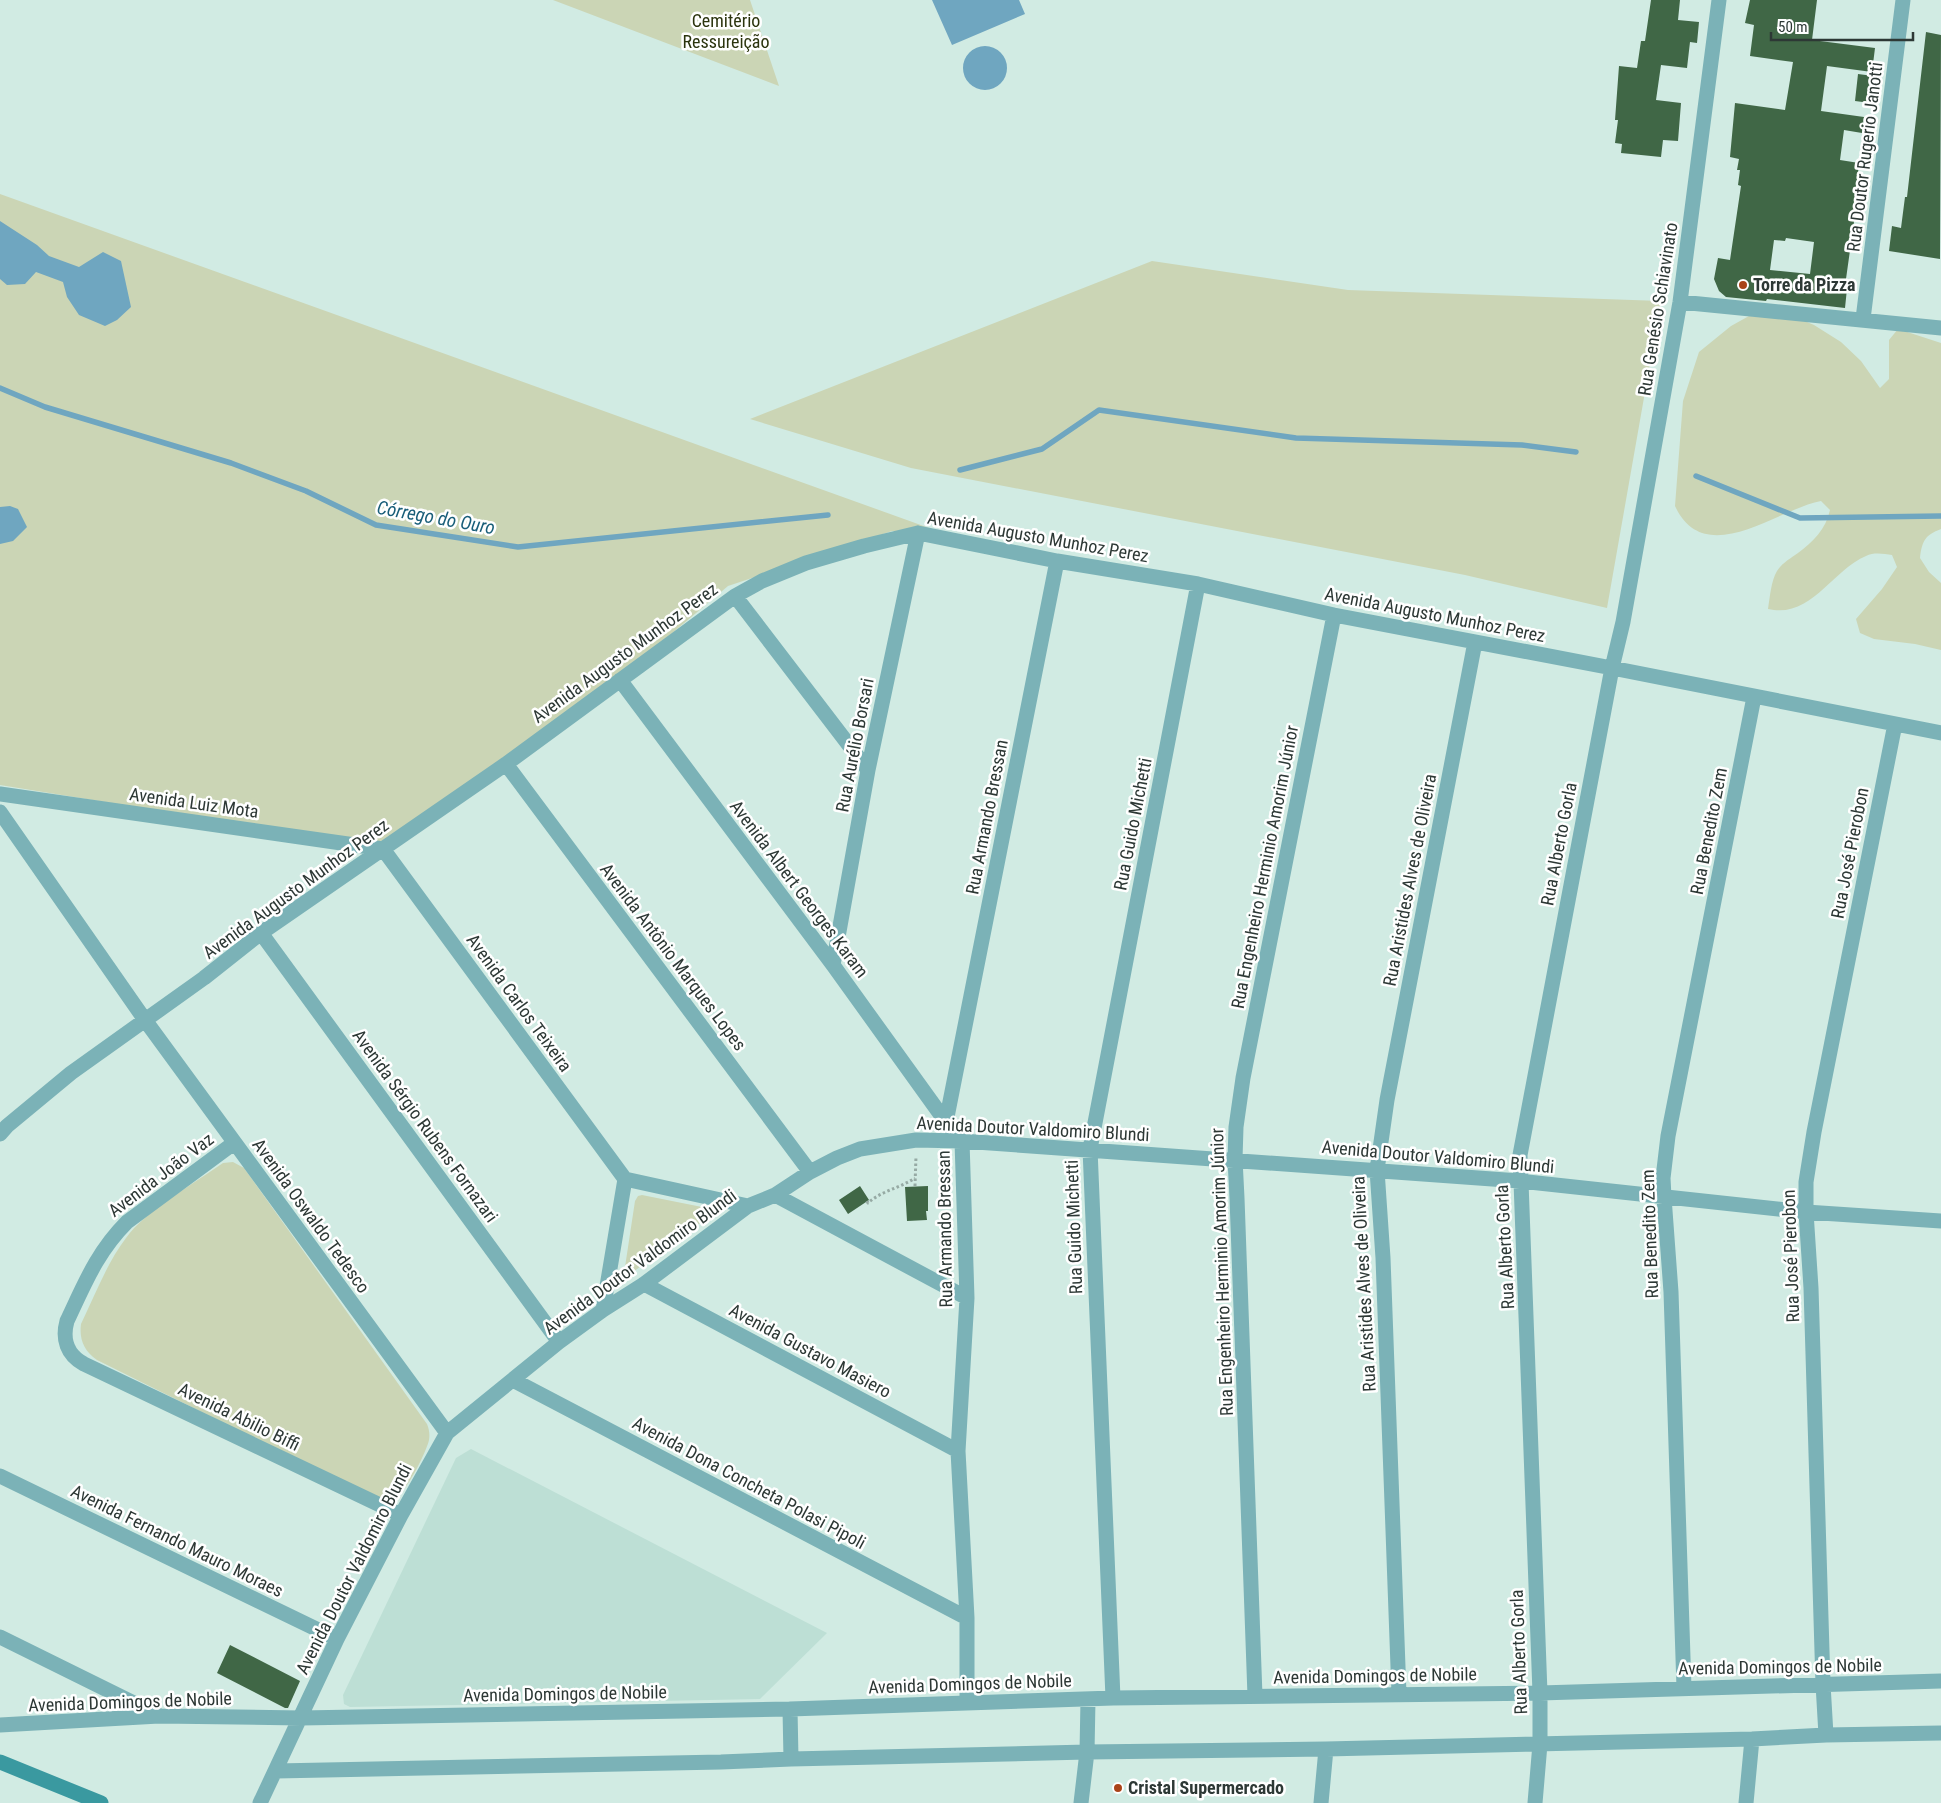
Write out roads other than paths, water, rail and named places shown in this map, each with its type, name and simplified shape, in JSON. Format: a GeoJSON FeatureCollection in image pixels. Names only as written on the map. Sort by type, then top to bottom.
{"type":"FeatureCollection","features":[{"type":"Feature","properties":{"kind":"street","name":"Rua Genésio Schiavinato"},"geometry":{"type":"LineString","coordinates":[[1612,668],[1623,622],[1680,302],[1719,0]]}},
{"type":"Feature","properties":{"kind":"street","name":"Rua Doutor Rugerio Janotti"},"geometry":{"type":"LineString","coordinates":[[1863,320],[1903,0]]}},
{"type":"Feature","properties":{"kind":"street"},"geometry":{"type":"LineString","coordinates":[[1680,302],[1941,328]]}},
{"type":"Feature","properties":{"kind":"street","name":"Avenida Augusto Munhoz Perez"},"geometry":{"type":"LineString","coordinates":[[0,1134],[7,1126],[71,1073],[261,934],[506,764],[735,596],[806,563],[918,533],[1057,561],[1198,584],[1334,616],[1612,668],[1941,733]]}},
{"type":"Feature","properties":{"kind":"street","name":"Rua Aurélio Borsari"},"geometry":{"type":"LineString","coordinates":[[833,965],[868,770],[918,533]]}},
{"type":"Feature","properties":{"kind":"street","name":"Rua Armando Bressan"},"geometry":{"type":"LineString","coordinates":[[968,1702],[967,1618],[958,1451],[967,1298],[962,1141],[946,1122],[1057,561]]}},
{"type":"Feature","properties":{"kind":"street","name":"Rua Guido Michetti"},"geometry":{"type":"LineString","coordinates":[[1113,1698],[1090,1149],[1198,584]]}},
{"type":"Feature","properties":{"kind":"street"},"geometry":{"type":"LineString","coordinates":[[735,596],[868,770]]}},
{"type":"Feature","properties":{"kind":"street","name":"Rua Engenheiro Herminio Amorim Júnior"},"geometry":{"type":"LineString","coordinates":[[1255,1696],[1238,1198],[1235,1159],[1236,1127],[1243,1078],[1334,616]]}},
{"type":"Feature","properties":{"kind":"street","name":"Rua Aristides Alves de Oliveira"},"geometry":{"type":"LineString","coordinates":[[1399,1694],[1378,1170],[1387,1100],[1475,642]]}},
{"type":"Feature","properties":{"kind":"street","name":"Rua Alberto Gorla"},"geometry":{"type":"LineString","coordinates":[[1535,1803],[1540,1744],[1540,1693],[1520,1155],[1612,668]]}},
{"type":"Feature","properties":{"kind":"street","name":"Avenida Albert Georges Karam"},"geometry":{"type":"LineString","coordinates":[[620,680],[833,965],[946,1122]]}},
{"type":"Feature","properties":{"kind":"street","name":"Rua Benedito Zem"},"geometry":{"type":"LineString","coordinates":[[1684,1688],[1671,1292],[1663,1178],[1668,1136],[1754,697]]}},
{"type":"Feature","properties":{"kind":"street","name":"Rua José Pierobon"},"geometry":{"type":"LineString","coordinates":[[1826,1735],[1806,1182],[1814,1132],[1895,724]]}},
{"type":"Feature","properties":{"kind":"street","name":"Avenida Antônio Marques Lopes"},"geometry":{"type":"LineString","coordinates":[[506,764],[810,1172]]}},
{"type":"Feature","properties":{"kind":"street","name":"Avenida Luiz Mota"},"geometry":{"type":"LineString","coordinates":[[0,794],[383,849]]}},
{"type":"Feature","properties":{"kind":"street","name":"Avenida Oswaldo Tedesco"},"geometry":{"type":"LineString","coordinates":[[0,812],[145,1020],[447,1433]]}},
{"type":"Feature","properties":{"kind":"street","name":"Avenida Carlos Teixeira"},"geometry":{"type":"LineString","coordinates":[[383,849],[625,1179]]}},
{"type":"Feature","properties":{"kind":"street","name":"Avenida Sérgio Rubens Fornazari"},"geometry":{"type":"LineString","coordinates":[[261,934],[559,1342]]}},
{"type":"Feature","properties":{"kind":"street","name":"Avenida Doutor Valdomiro Blundi"},"geometry":{"type":"LineString","coordinates":[[260,1803],[337,1639],[400,1515],[447,1433],[559,1342],[603,1310],[644,1284],[748,1206],[775,1196],[810,1172],[836,1158],[860,1149],[916,1140],[1090,1149],[1520,1181],[1806,1212],[1941,1221]]}},
{"type":"Feature","properties":{"kind":"street","name":"Avenida João Vaz"},"geometry":{"type":"LineString","coordinates":[[67,1346],[64,1331],[67,1321],[100,1253],[113,1236],[127,1222],[234,1143]]}},
{"type":"Feature","properties":{"kind":"street"},"geometry":{"type":"LineString","coordinates":[[603,1310],[625,1179],[748,1206]]}},
{"type":"Feature","properties":{"kind":"street"},"geometry":{"type":"LineString","coordinates":[[775,1196],[967,1298]]}},
{"type":"Feature","properties":{"kind":"street","name":"Avenida Gustavo Masiero"},"geometry":{"type":"LineString","coordinates":[[644,1284],[958,1451]]}},
{"type":"Feature","properties":{"kind":"street","name":"Avenida Abilio Biffi"},"geometry":{"type":"LineString","coordinates":[[67,1346],[72,1355],[84,1364],[400,1515]]}},
{"type":"Feature","properties":{"kind":"street","name":"Avenida Dona Concheta Polasi Pipoli"},"geometry":{"type":"LineString","coordinates":[[514,1380],[967,1618]]}},
{"type":"Feature","properties":{"kind":"street","name":"Avenida Fernando Mauro Moraes"},"geometry":{"type":"LineString","coordinates":[[0,1476],[337,1639]]}},
{"type":"Feature","properties":{"kind":"street"},"geometry":{"type":"LineString","coordinates":[[0,1637],[159,1716]]}},
{"type":"Feature","properties":{"kind":"street","name":"Avenida Domingos de Nobile"},"geometry":{"type":"LineString","coordinates":[[0,1725],[159,1716],[301,1718],[790,1708],[1113,1698],[1160,1699],[1540,1693],[1941,1681]]}},
{"type":"Feature","properties":{"kind":"street"},"geometry":{"type":"LineString","coordinates":[[1081,1803],[1087,1752],[1088,1700]]}},
{"type":"Feature","properties":{"kind":"street"},"geometry":{"type":"LineString","coordinates":[[790,1708],[791,1758]]}},
{"type":"Feature","properties":{"kind":"street"},"geometry":{"type":"LineString","coordinates":[[276,1771],[721,1762],[791,1758],[1326,1749],[1941,1733]]}},
{"type":"Feature","properties":{"kind":"street"},"geometry":{"type":"LineString","coordinates":[[1746,1803],[1752,1739]]}},
{"type":"Feature","properties":{"kind":"street"},"geometry":{"type":"LineString","coordinates":[[1321,1803],[1326,1749]]}},
{"type":"Feature","properties":{"kind":"street"},"geometry":{"type":"LineString","coordinates":[[0,1762],[101,1803]]}},
{"type":"Feature","properties":{"kind":"street"},"geometry":{"type":"LineString","coordinates":[[67,1790],[80,1803]]}},
{"type":"Feature","properties":{"kind":"water"},"geometry":{"type":"Polygon","coordinates":[[[932,0],[1019,0],[1025,14],[952,45],[932,0]]]}},
{"type":"Feature","properties":{"kind":"water"},"geometry":{"type":"Polygon","coordinates":[[[985,46],[997,50],[1003,56],[1007,68],[1003,80],[997,86],[985,90],[973,86],[967,80],[963,68],[967,56],[973,50],[985,46]]]}},
{"type":"Feature","properties":{"kind":"water"},"geometry":{"type":"Polygon","coordinates":[[[0,221],[37,245],[49,256],[79,267],[103,252],[121,261],[131,307],[117,320],[105,326],[79,315],[67,297],[63,282],[36,272],[25,284],[7,285],[0,279],[0,221]]]}},
{"type":"Feature","properties":{"kind":"water"},"geometry":{"type":"Polygon","coordinates":[[[10,506],[18,509],[27,527],[13,541],[0,544],[0,507],[10,506]]]}},
{"type":"Feature","properties":{"kind":"waterway","name":"Córrego do Ouro"},"geometry":{"type":"LineString","coordinates":[[0,388],[45,407],[231,463],[306,491],[376,525],[518,547],[828,515]]}},
{"type":"Feature","properties":{"kind":"waterway"},"geometry":{"type":"LineString","coordinates":[[960,470],[1042,449],[1099,410],[1296,438],[1522,445],[1576,452]]}},
{"type":"Feature","properties":{"kind":"waterway"},"geometry":{"type":"LineString","coordinates":[[1696,476],[1800,518],[1941,516]]}},
{"type":"Feature","properties":{"kind":"place","name":"Torre da Pizza"},"geometry":{"type":"Point","coordinates":[1743,285]}},
{"type":"Feature","properties":{"kind":"place","name":"Cristal Supermercado"},"geometry":{"type":"Point","coordinates":[1118,1788]}},
{"type":"Feature","properties":{"kind":"park label","name":"Cemitério Ressureição"},"geometry":{"type":"Point","coordinates":[726,31]}}]}
